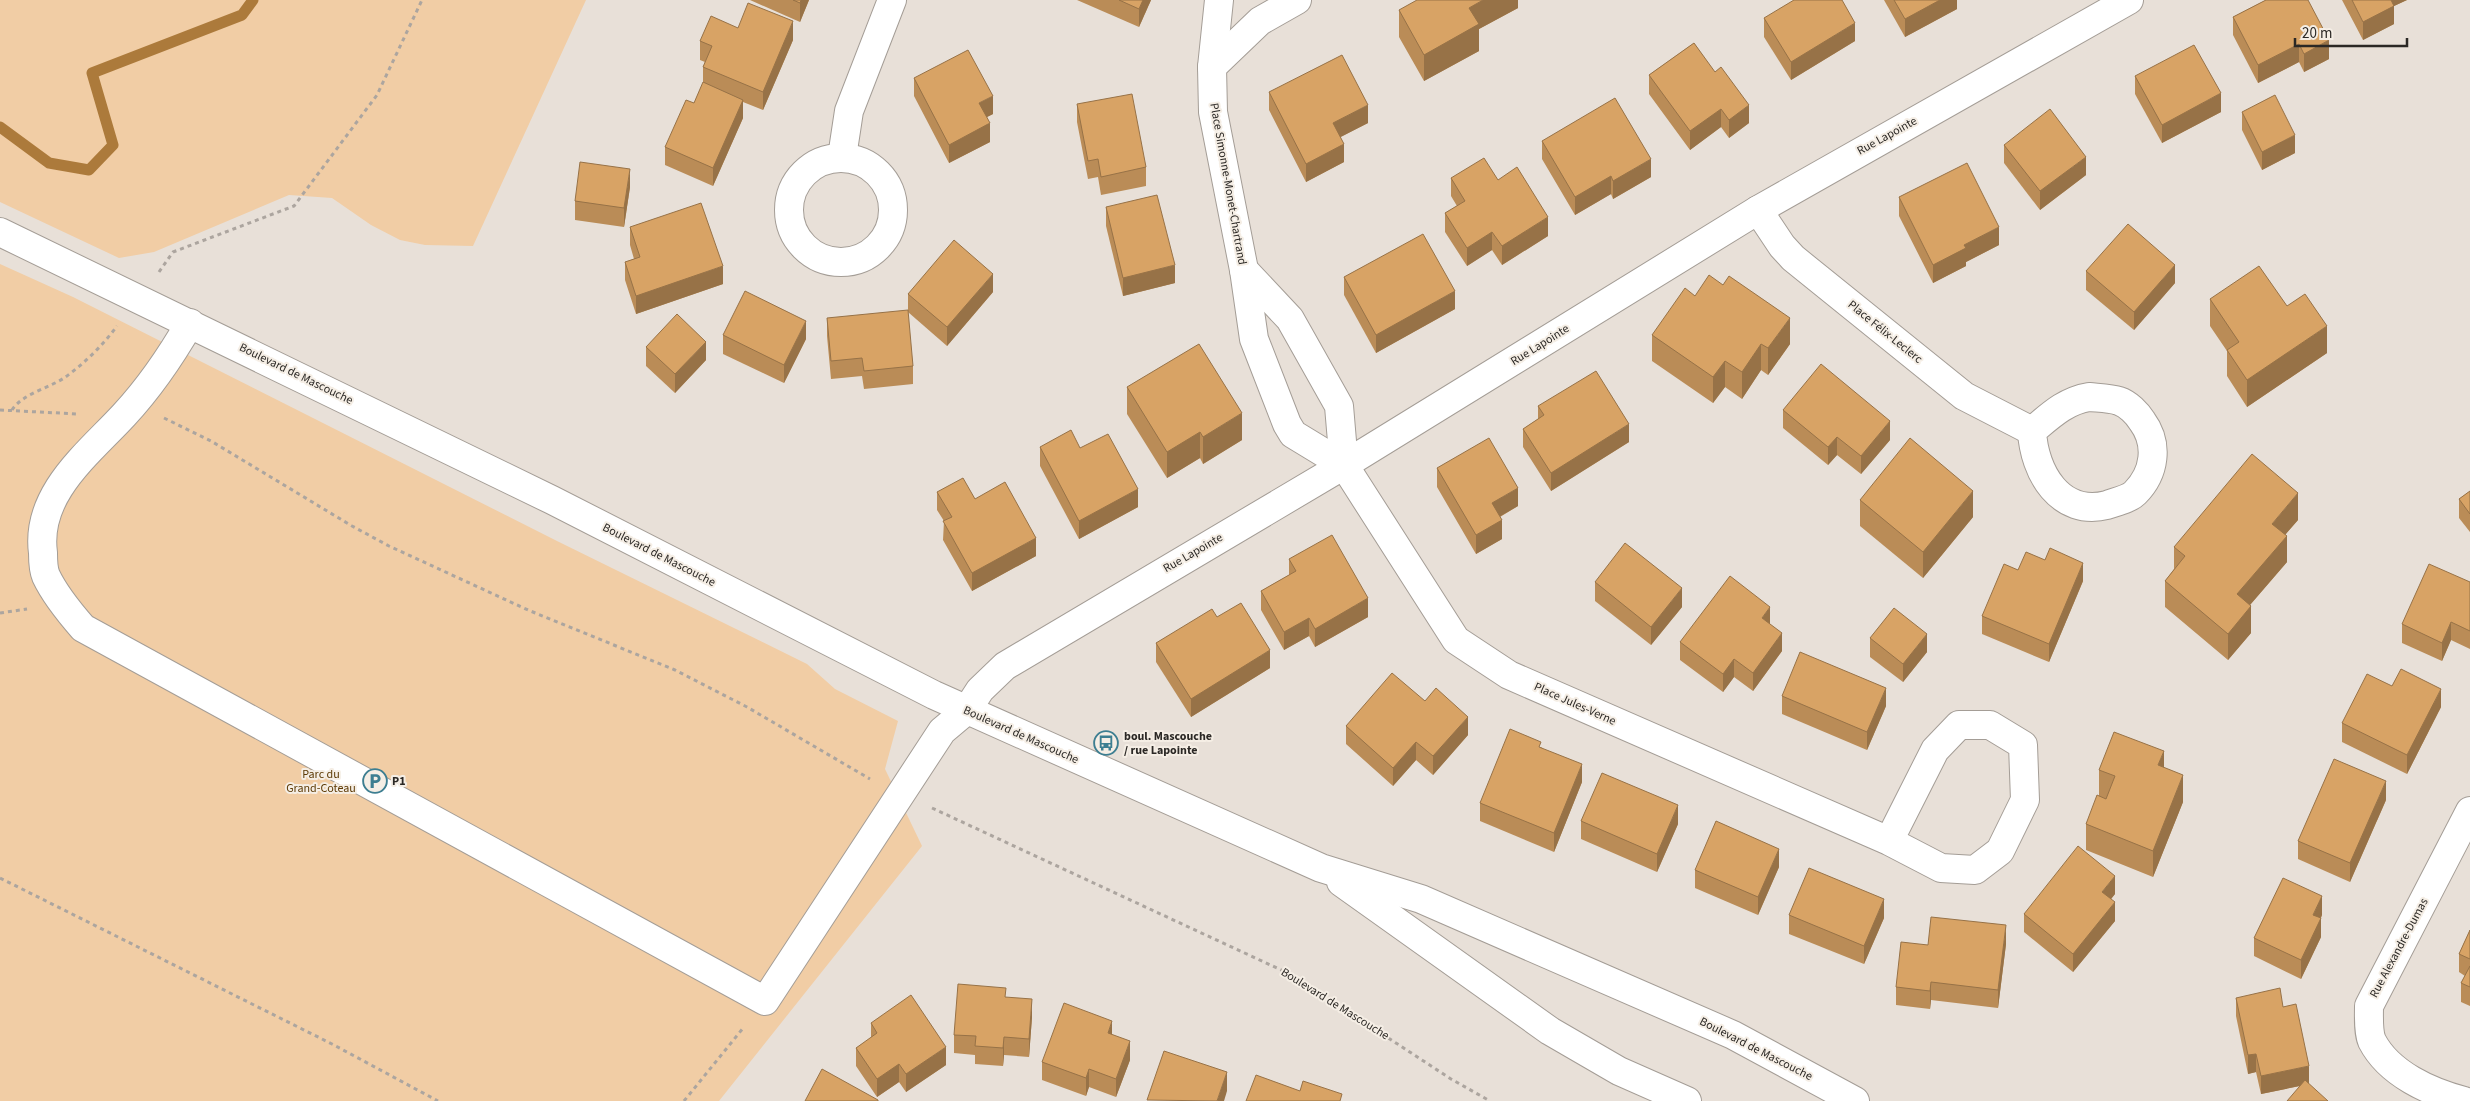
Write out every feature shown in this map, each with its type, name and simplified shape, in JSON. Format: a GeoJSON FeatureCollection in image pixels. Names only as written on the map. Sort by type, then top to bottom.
{"type":"FeatureCollection","features":[{"type":"Feature","properties":{"kind":"street"},"geometry":{"type":"LineString","coordinates":[[842,157],[849,111],[892,0]]}},
{"type":"Feature","properties":{"kind":"street","name":"Place Simonne-Monet-Chartrand"},"geometry":{"type":"LineString","coordinates":[[1219,0],[1212,67],[1213,112],[1244,270],[1254,339],[1287,424],[1293,434],[1344,465]]}},
{"type":"Feature","properties":{"kind":"street"},"geometry":{"type":"LineString","coordinates":[[1212,67],[1260,21],[1297,0]]}},
{"type":"Feature","properties":{"kind":"street","name":"Rue Lapointe"},"geometry":{"type":"LineString","coordinates":[[765,1001],[942,731],[967,710],[987,682],[1005,666],[1027,651],[1344,465],[1758,210],[2129,0]]}},
{"type":"Feature","properties":{"kind":"street","name":"Place Félix-Leclerc"},"geometry":{"type":"LineString","coordinates":[[1758,210],[1782,246],[1793,258],[1949,384],[1964,396],[2032,431]]}},
{"type":"Feature","properties":{"kind":"street","name":"Boulevard de Mascouche"},"geometry":{"type":"LineString","coordinates":[[0,232],[552,500],[912,684],[967,710],[1321,868],[1421,899],[1733,1035],[1855,1101]]}},
{"type":"Feature","properties":{"kind":"street","name":"Place Simonne-Monet-Chartrand"},"geometry":{"type":"LineString","coordinates":[[1244,270],[1290,319],[1340,406],[1344,465]]}},
{"type":"Feature","properties":{"kind":"street"},"geometry":{"type":"LineString","coordinates":[[190,323],[154,381],[124,416],[83,456],[53,496],[41,539],[45,574],[63,604],[83,628],[765,1001]]}},
{"type":"Feature","properties":{"kind":"street"},"geometry":{"type":"LineString","coordinates":[[2089,397],[2120,402],[2137,413],[2147,427],[2153,442],[2153,460],[2145,480],[2133,495],[2093,508],[2068,501],[2049,487],[2033,448],[2032,431],[2060,407],[2075,399],[2089,397]]}},
{"type":"Feature","properties":{"kind":"street","name":"Place Jules-Verne"},"geometry":{"type":"LineString","coordinates":[[1344,465],[1456,640],[1509,675],[1889,841],[1940,868],[1975,870],[2000,850],[2025,800],[2023,745],[1990,725],[1959,725],[1935,750],[1889,841]]}},
{"type":"Feature","properties":{"kind":"street","name":"Rue Alexandre-Dumas"},"geometry":{"type":"LineString","coordinates":[[2464,1101],[2442,1095],[2391,1068],[2371,1040],[2369,1006],[2470,812]]}},
{"type":"Feature","properties":{"kind":"street","name":"Boulevard de Mascouche"},"geometry":{"type":"LineString","coordinates":[[1321,868],[1550,1031],[1619,1071],[1687,1101]]}},
{"type":"Feature","properties":{"kind":"path"},"geometry":{"type":"LineString","coordinates":[[155,277],[173,252],[294,206],[377,95],[422,0]]}},
{"type":"Feature","properties":{"kind":"path"},"geometry":{"type":"LineString","coordinates":[[12,410],[25,398],[67,376],[106,341],[120,323]]}},
{"type":"Feature","properties":{"kind":"path"},"geometry":{"type":"LineString","coordinates":[[0,410],[49,412]]}},
{"type":"Feature","properties":{"kind":"path"},"geometry":{"type":"LineString","coordinates":[[162,417],[211,442],[389,546],[520,607],[675,670],[747,708],[876,783]]}},
{"type":"Feature","properties":{"kind":"path","name":"Boulevard de Mascouche"},"geometry":{"type":"LineString","coordinates":[[928,806],[1292,975],[1459,1085],[1490,1101]]}},
{"type":"Feature","properties":{"kind":"path"},"geometry":{"type":"LineString","coordinates":[[0,878],[324,1039],[438,1101]]}},
{"type":"Feature","properties":{"kind":"path"},"geometry":{"type":"LineString","coordinates":[[684,1101],[765,1001]]}},
{"type":"Feature","properties":{"kind":"green space"},"geometry":{"type":"Polygon","coordinates":[[[0,0],[586,0],[473,246],[425,245],[400,240],[371,225],[332,198],[289,195],[154,252],[119,258],[0,202],[0,0]]]}},
{"type":"Feature","properties":{"kind":"green space","name":"Parc du Grand-Coteau"},"geometry":{"type":"Polygon","coordinates":[[[0,264],[73,297],[557,541],[807,664],[835,689],[898,721],[885,769],[922,846],[719,1101],[0,1101],[0,264]]]}},
{"type":"Feature","properties":{"kind":"building"},"geometry":{"type":"Polygon","coordinates":[[[1119,0],[1143,0],[1139,9],[1119,0]]]}},
{"type":"Feature","properties":{"kind":"building"},"geometry":{"type":"Polygon","coordinates":[[[1417,0],[1483,0],[1469,8],[1479,24],[1424,55],[1399,10],[1417,0]]]}},
{"type":"Feature","properties":{"kind":"building"},"geometry":{"type":"Polygon","coordinates":[[[1794,0],[1842,0],[1855,23],[1791,62],[1764,18],[1794,0]]]}},
{"type":"Feature","properties":{"kind":"building"},"geometry":{"type":"Polygon","coordinates":[[[1894,0],[1940,0],[1905,19],[1894,0]]]}},
{"type":"Feature","properties":{"kind":"building"},"geometry":{"type":"Polygon","coordinates":[[[2266,0],[2308,0],[2329,40],[2304,54],[2299,44],[2258,65],[2233,17],[2266,0]]]}},
{"type":"Feature","properties":{"kind":"building"},"geometry":{"type":"Polygon","coordinates":[[[2352,0],[2391,0],[2394,6],[2363,22],[2352,0]]]}},
{"type":"Feature","properties":{"kind":"building"},"geometry":{"type":"Polygon","coordinates":[[[748,3],[793,21],[763,92],[703,67],[712,46],[700,41],[711,16],[738,28],[748,3]]]}},
{"type":"Feature","properties":{"kind":"building"},"geometry":{"type":"Polygon","coordinates":[[[1694,43],[1715,72],[1721,67],[1749,105],[1729,120],[1721,109],[1690,131],[1649,75],[1694,43]]]}},
{"type":"Feature","properties":{"kind":"building"},"geometry":{"type":"Polygon","coordinates":[[[2194,45],[2221,93],[2162,125],[2135,76],[2194,45]]]}},
{"type":"Feature","properties":{"kind":"building"},"geometry":{"type":"Polygon","coordinates":[[[968,50],[993,96],[979,103],[990,123],[949,145],[914,78],[968,50]]]}},
{"type":"Feature","properties":{"kind":"building"},"geometry":{"type":"Polygon","coordinates":[[[1342,55],[1368,105],[1333,123],[1344,144],[1306,164],[1269,92],[1342,55]]]}},
{"type":"Feature","properties":{"kind":"building"},"geometry":{"type":"Polygon","coordinates":[[[703,82],[743,100],[713,168],[665,147],[686,100],[694,103],[703,82]]]}},
{"type":"Feature","properties":{"kind":"building"},"geometry":{"type":"Polygon","coordinates":[[[1132,94],[1146,167],[1101,177],[1098,159],[1088,161],[1077,104],[1132,94]]]}},
{"type":"Feature","properties":{"kind":"building"},"geometry":{"type":"Polygon","coordinates":[[[2275,95],[2295,135],[2262,152],[2242,112],[2275,95]]]}},
{"type":"Feature","properties":{"kind":"building"},"geometry":{"type":"Polygon","coordinates":[[[1615,98],[1651,159],[1613,181],[1611,176],[1575,197],[1542,141],[1615,98]]]}},
{"type":"Feature","properties":{"kind":"building"},"geometry":{"type":"Polygon","coordinates":[[[2050,109],[2086,157],[2040,191],[2004,145],[2050,109]]]}},
{"type":"Feature","properties":{"kind":"building"},"geometry":{"type":"Polygon","coordinates":[[[1484,158],[1498,180],[1517,167],[1548,217],[1502,246],[1492,232],[1467,248],[1445,213],[1465,201],[1451,178],[1484,158]]]}},
{"type":"Feature","properties":{"kind":"building"},"geometry":{"type":"Polygon","coordinates":[[[580,162],[630,169],[624,208],[575,201],[580,162]]]}},
{"type":"Feature","properties":{"kind":"building"},"geometry":{"type":"Polygon","coordinates":[[[1967,163],[1999,227],[1964,245],[1966,248],[1933,265],[1899,197],[1967,163]]]}},
{"type":"Feature","properties":{"kind":"building"},"geometry":{"type":"Polygon","coordinates":[[[1157,195],[1175,265],[1123,278],[1106,207],[1157,195]]]}},
{"type":"Feature","properties":{"kind":"building"},"geometry":{"type":"Polygon","coordinates":[[[701,203],[723,266],[636,296],[625,262],[640,257],[630,227],[701,203]]]}},
{"type":"Feature","properties":{"kind":"building"},"geometry":{"type":"Polygon","coordinates":[[[2128,224],[2175,265],[2134,312],[2086,271],[2128,224]]]}},
{"type":"Feature","properties":{"kind":"building"},"geometry":{"type":"Polygon","coordinates":[[[1423,234],[1455,291],[1376,335],[1344,277],[1423,234]]]}},
{"type":"Feature","properties":{"kind":"building"},"geometry":{"type":"Polygon","coordinates":[[[954,240],[993,274],[947,327],[908,294],[954,240]]]}},
{"type":"Feature","properties":{"kind":"building"},"geometry":{"type":"Polygon","coordinates":[[[2259,266],[2287,306],[2305,294],[2327,326],[2247,380],[2227,350],[2239,342],[2210,299],[2259,266]]]}},
{"type":"Feature","properties":{"kind":"building"},"geometry":{"type":"Polygon","coordinates":[[[1709,275],[1723,285],[1729,276],[1790,318],[1768,348],[1761,344],[1742,372],[1725,361],[1713,377],[1652,335],[1685,288],[1695,296],[1709,275]]]}},
{"type":"Feature","properties":{"kind":"building"},"geometry":{"type":"Polygon","coordinates":[[[745,291],[806,321],[784,365],[723,335],[745,291]]]}},
{"type":"Feature","properties":{"kind":"building"},"geometry":{"type":"Polygon","coordinates":[[[908,310],[913,366],[864,371],[862,358],[831,361],[827,318],[908,310]]]}},
{"type":"Feature","properties":{"kind":"building"},"geometry":{"type":"Polygon","coordinates":[[[677,314],[706,342],[675,374],[646,347],[677,314]]]}},
{"type":"Feature","properties":{"kind":"building"},"geometry":{"type":"Polygon","coordinates":[[[1199,344],[1242,413],[1203,437],[1200,432],[1167,452],[1127,387],[1199,344]]]}},
{"type":"Feature","properties":{"kind":"building"},"geometry":{"type":"Polygon","coordinates":[[[1821,364],[1890,421],[1861,456],[1837,437],[1828,447],[1783,410],[1821,364]]]}},
{"type":"Feature","properties":{"kind":"building"},"geometry":{"type":"Polygon","coordinates":[[[1596,371],[1629,424],[1551,473],[1523,429],[1544,415],[1538,406],[1596,371]]]}},
{"type":"Feature","properties":{"kind":"building"},"geometry":{"type":"Polygon","coordinates":[[[1071,430],[1080,448],[1108,434],[1138,489],[1079,521],[1040,447],[1071,430]]]}},
{"type":"Feature","properties":{"kind":"building"},"geometry":{"type":"Polygon","coordinates":[[[1489,438],[1518,488],[1492,503],[1502,520],[1476,535],[1437,468],[1489,438]]]}},
{"type":"Feature","properties":{"kind":"building"},"geometry":{"type":"Polygon","coordinates":[[[1910,438],[1973,491],[1923,552],[1860,500],[1910,438]]]}},
{"type":"Feature","properties":{"kind":"building"},"geometry":{"type":"Polygon","coordinates":[[[2252,454],[2298,493],[2272,524],[2287,536],[2237,594],[2251,606],[2228,634],[2165,581],[2185,556],[2174,547],[2252,454]]]}},
{"type":"Feature","properties":{"kind":"building"},"geometry":{"type":"Polygon","coordinates":[[[963,478],[975,499],[1005,482],[1036,538],[972,573],[943,521],[952,517],[937,492],[963,478]]]}},
{"type":"Feature","properties":{"kind":"building"},"geometry":{"type":"Polygon","coordinates":[[[2470,491],[2470,514],[2459,499],[2470,491]]]}},
{"type":"Feature","properties":{"kind":"building"},"geometry":{"type":"Polygon","coordinates":[[[1332,535],[1368,598],[1315,629],[1309,618],[1284,632],[1261,591],[1296,571],[1289,559],[1332,535]]]}},
{"type":"Feature","properties":{"kind":"building"},"geometry":{"type":"Polygon","coordinates":[[[1625,543],[1682,588],[1651,627],[1595,582],[1625,543]]]}},
{"type":"Feature","properties":{"kind":"building"},"geometry":{"type":"Polygon","coordinates":[[[2050,548],[2083,563],[2049,644],[1982,616],[2004,564],[2018,570],[2026,552],[2045,560],[2050,548]]]}},
{"type":"Feature","properties":{"kind":"building"},"geometry":{"type":"Polygon","coordinates":[[[2429,564],[2470,582],[2470,631],[2451,622],[2442,643],[2402,624],[2429,564]]]}},
{"type":"Feature","properties":{"kind":"building"},"geometry":{"type":"Polygon","coordinates":[[[1730,576],[1770,607],[1762,618],[1782,633],[1753,673],[1734,659],[1723,674],[1680,642],[1730,576]]]}},
{"type":"Feature","properties":{"kind":"building"},"geometry":{"type":"Polygon","coordinates":[[[1241,603],[1270,650],[1191,699],[1156,643],[1212,609],[1217,617],[1241,603]]]}},
{"type":"Feature","properties":{"kind":"building"},"geometry":{"type":"Polygon","coordinates":[[[1894,608],[1927,634],[1903,664],[1870,638],[1894,608]]]}},
{"type":"Feature","properties":{"kind":"building"},"geometry":{"type":"Polygon","coordinates":[[[1800,652],[1886,688],[1867,732],[1782,696],[1800,652]]]}},
{"type":"Feature","properties":{"kind":"building"},"geometry":{"type":"Polygon","coordinates":[[[2401,669],[2441,689],[2407,755],[2342,723],[2367,674],[2392,686],[2401,669]]]}},
{"type":"Feature","properties":{"kind":"building"},"geometry":{"type":"Polygon","coordinates":[[[1392,673],[1425,701],[1436,688],[1468,717],[1433,756],[1416,742],[1393,768],[1346,726],[1392,673]]]}},
{"type":"Feature","properties":{"kind":"building"},"geometry":{"type":"Polygon","coordinates":[[[1510,729],[1541,742],[1539,747],[1582,764],[1554,833],[1480,803],[1510,729]]]}},
{"type":"Feature","properties":{"kind":"building"},"geometry":{"type":"Polygon","coordinates":[[[2114,732],[2164,751],[2158,765],[2183,775],[2153,851],[2086,824],[2097,795],[2106,799],[2115,776],[2099,770],[2114,732]]]}},
{"type":"Feature","properties":{"kind":"building"},"geometry":{"type":"Polygon","coordinates":[[[2334,759],[2386,781],[2350,863],[2298,841],[2334,759]]]}},
{"type":"Feature","properties":{"kind":"building"},"geometry":{"type":"Polygon","coordinates":[[[1602,773],[1678,805],[1657,854],[1581,821],[1602,773]]]}},
{"type":"Feature","properties":{"kind":"building"},"geometry":{"type":"Polygon","coordinates":[[[1716,821],[1779,849],[1758,897],[1695,870],[1716,821]]]}},
{"type":"Feature","properties":{"kind":"building"},"geometry":{"type":"Polygon","coordinates":[[[2078,846],[2115,876],[2102,892],[2115,902],[2073,954],[2024,914],[2078,846]]]}},
{"type":"Feature","properties":{"kind":"building"},"geometry":{"type":"Polygon","coordinates":[[[1809,868],[1884,899],[1864,946],[1789,915],[1809,868]]]}},
{"type":"Feature","properties":{"kind":"building"},"geometry":{"type":"Polygon","coordinates":[[[2283,878],[2322,896],[2313,915],[2321,918],[2301,960],[2254,938],[2283,878]]]}},
{"type":"Feature","properties":{"kind":"building"},"geometry":{"type":"Polygon","coordinates":[[[1931,917],[2006,925],[1998,990],[1931,982],[1930,991],[1896,987],[1901,942],[1928,945],[1931,917]]]}},
{"type":"Feature","properties":{"kind":"building"},"geometry":{"type":"Polygon","coordinates":[[[2470,930],[2470,959],[2459,954],[2470,930]]]}},
{"type":"Feature","properties":{"kind":"building"},"geometry":{"type":"Polygon","coordinates":[[[2470,966],[2470,987],[2461,983],[2470,966]]]}},
{"type":"Feature","properties":{"kind":"building"},"geometry":{"type":"Polygon","coordinates":[[[958,984],[1006,988],[1005,997],[1032,999],[1029,1039],[1004,1037],[1003,1048],[975,1046],[976,1036],[954,1035],[958,984]]]}},
{"type":"Feature","properties":{"kind":"building"},"geometry":{"type":"Polygon","coordinates":[[[2280,988],[2283,1007],[2296,1004],[2309,1066],[2261,1076],[2256,1054],[2248,1055],[2236,998],[2280,988]]]}},
{"type":"Feature","properties":{"kind":"building"},"geometry":{"type":"Polygon","coordinates":[[[911,995],[946,1047],[906,1074],[899,1064],[877,1079],[856,1048],[877,1033],[871,1023],[911,995]]]}},
{"type":"Feature","properties":{"kind":"building"},"geometry":{"type":"Polygon","coordinates":[[[1064,1003],[1112,1021],[1108,1033],[1130,1041],[1116,1079],[1089,1069],[1086,1078],[1042,1062],[1064,1003]]]}},
{"type":"Feature","properties":{"kind":"building"},"geometry":{"type":"Polygon","coordinates":[[[1164,1051],[1227,1072],[1217,1101],[1147,1100],[1164,1051]]]}},
{"type":"Feature","properties":{"kind":"building"},"geometry":{"type":"Polygon","coordinates":[[[822,1069],[878,1100],[878,1101],[805,1101],[822,1069]]]}},
{"type":"Feature","properties":{"kind":"building"},"geometry":{"type":"Polygon","coordinates":[[[1256,1075],[1300,1091],[1303,1081],[1342,1094],[1340,1101],[1246,1101],[1256,1075]]]}},
{"type":"Feature","properties":{"kind":"building"},"geometry":{"type":"Polygon","coordinates":[[[2305,1080],[2328,1101],[2287,1101],[2305,1080]]]}},
{"type":"Feature","properties":{"kind":"waterway"},"geometry":{"type":"LineString","coordinates":[[0,127],[49,163],[89,170],[113,145],[92,73],[242,15],[253,0]]}},
{"type":"Feature","properties":{"kind":"place","name":"boul. Mascouche / rue Lapointe"},"geometry":{"type":"Point","coordinates":[1106,743]}},
{"type":"Feature","properties":{"kind":"place","name":"P1"},"geometry":{"type":"Point","coordinates":[375,781]}}]}
